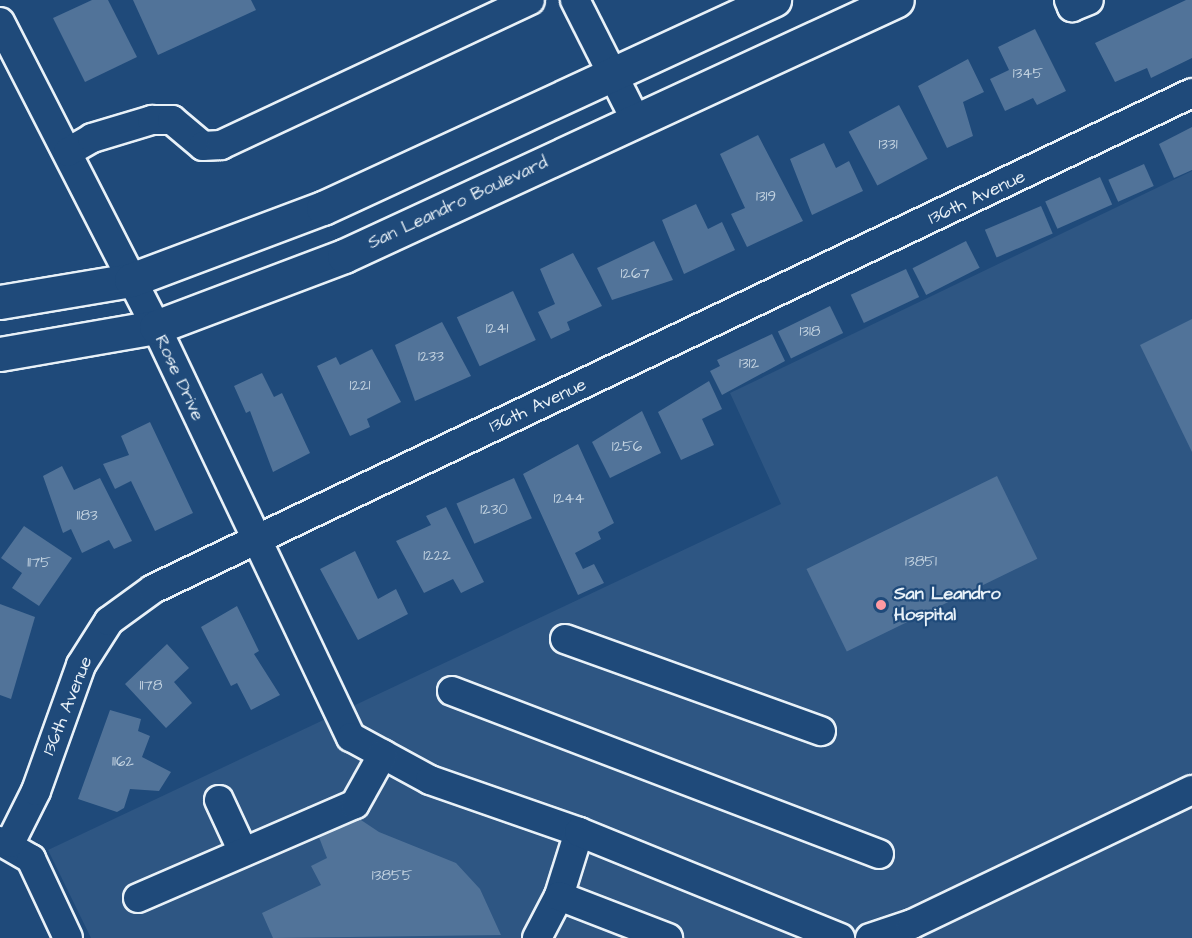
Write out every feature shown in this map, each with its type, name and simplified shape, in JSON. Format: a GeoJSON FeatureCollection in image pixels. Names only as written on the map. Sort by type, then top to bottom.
{"type":"FeatureCollection","features":[{"type":"Feature","properties":{"kind":"main road"},"geometry":{"type":"LineString","coordinates":[[0,302],[131,280],[323,208],[774,0]]}},
{"type":"Feature","properties":{"kind":"main road","name":"San Leandro Boulevard"},"geometry":{"type":"LineString","coordinates":[[0,354],[156,327],[344,256],[897,0]]}},
{"type":"Feature","properties":{"kind":"street"},"geometry":{"type":"LineString","coordinates":[[68,152],[92,138],[152,120],[172,120],[203,146],[221,145],[530,0]]}},
{"type":"Feature","properties":{"kind":"street"},"geometry":{"type":"LineString","coordinates":[[576,0],[636,121]]}},
{"type":"Feature","properties":{"kind":"street"},"geometry":{"type":"LineString","coordinates":[[1069,0],[1072,7],[1089,0]]}},
{"type":"Feature","properties":{"kind":"street","name":"Rose Drive"},"geometry":{"type":"LineString","coordinates":[[0,22],[156,327],[254,542],[351,737],[383,754]]}},
{"type":"Feature","properties":{"kind":"street","name":"136th Avenue"},"geometry":{"type":"LineString","coordinates":[[5,842],[36,791],[81,665],[109,621],[153,589],[1192,93]]}},
{"type":"Feature","properties":{"kind":"street"},"geometry":{"type":"LineString","coordinates":[[565,639],[821,731]]}},
{"type":"Feature","properties":{"kind":"street"},"geometry":{"type":"LineString","coordinates":[[452,691],[879,854]]}},
{"type":"Feature","properties":{"kind":"street"},"geometry":{"type":"LineString","coordinates":[[138,898],[355,804],[383,754],[430,780],[579,832],[840,938]]}},
{"type":"Feature","properties":{"kind":"street"},"geometry":{"type":"LineString","coordinates":[[870,938],[912,924],[1192,790]]}},
{"type":"Feature","properties":{"kind":"street"},"geometry":{"type":"LineString","coordinates":[[219,801],[243,852]]}},
{"type":"Feature","properties":{"kind":"street"},"geometry":{"type":"LineString","coordinates":[[537,938],[559,896],[579,832]]}},
{"type":"Feature","properties":{"kind":"street"},"geometry":{"type":"LineString","coordinates":[[5,842],[31,860],[68,938]]}},
{"type":"Feature","properties":{"kind":"street"},"geometry":{"type":"LineString","coordinates":[[559,896],[668,938]]}},
{"type":"Feature","properties":{"kind":"shaded area","name":"San Leandro Hospital"},"geometry":{"type":"Polygon","coordinates":[[[1192,171],[1192,938],[91,938],[48,850],[781,504],[730,393],[1192,171]]]}},
{"type":"Feature","properties":{"kind":"building"},"geometry":{"type":"Polygon","coordinates":[[[92,0],[108,0],[137,57],[85,82],[53,18],[92,0]]]}},
{"type":"Feature","properties":{"kind":"building"},"geometry":{"type":"Polygon","coordinates":[[[133,0],[251,0],[256,10],[158,55],[133,0]]]}},
{"type":"Feature","properties":{"kind":"building"},"geometry":{"type":"Polygon","coordinates":[[[1186,0],[1192,0],[1192,58],[1151,78],[1147,68],[1115,82],[1095,43],[1186,0]]]}},
{"type":"Feature","properties":{"kind":"building"},"geometry":{"type":"Polygon","coordinates":[[[1035,29],[1066,91],[1037,105],[1033,98],[1005,111],[990,79],[1009,70],[998,47],[1035,29]]]}},
{"type":"Feature","properties":{"kind":"building"},"geometry":{"type":"Polygon","coordinates":[[[968,59],[984,92],[963,102],[973,136],[947,148],[918,86],[968,59]]]}},
{"type":"Feature","properties":{"kind":"building"},"geometry":{"type":"Polygon","coordinates":[[[899,105],[928,159],[877,186],[849,132],[899,105]]]}},
{"type":"Feature","properties":{"kind":"building"},"geometry":{"type":"Polygon","coordinates":[[[1192,127],[1192,170],[1174,178],[1159,144],[1192,127]]]}},
{"type":"Feature","properties":{"kind":"building"},"geometry":{"type":"Polygon","coordinates":[[[758,135],[803,221],[747,247],[731,214],[745,208],[720,154],[758,135]]]}},
{"type":"Feature","properties":{"kind":"building"},"geometry":{"type":"Polygon","coordinates":[[[824,143],[836,168],[849,161],[863,191],[812,215],[790,159],[824,143]]]}},
{"type":"Feature","properties":{"kind":"building"},"geometry":{"type":"Polygon","coordinates":[[[1144,164],[1154,186],[1118,202],[1108,180],[1144,164]]]}},
{"type":"Feature","properties":{"kind":"building"},"geometry":{"type":"Polygon","coordinates":[[[1100,177],[1112,204],[1057,229],[1045,201],[1100,177]]]}},
{"type":"Feature","properties":{"kind":"building"},"geometry":{"type":"Polygon","coordinates":[[[696,204],[708,229],[722,222],[735,250],[684,274],[662,220],[696,204]]]}},
{"type":"Feature","properties":{"kind":"building"},"geometry":{"type":"Polygon","coordinates":[[[1041,206],[1053,234],[997,257],[985,230],[1041,206]]]}},
{"type":"Feature","properties":{"kind":"building"},"geometry":{"type":"Polygon","coordinates":[[[654,241],[673,280],[612,300],[597,268],[654,241]]]}},
{"type":"Feature","properties":{"kind":"building"},"geometry":{"type":"Polygon","coordinates":[[[966,241],[980,268],[926,295],[913,268],[966,241]]]}},
{"type":"Feature","properties":{"kind":"building"},"geometry":{"type":"Polygon","coordinates":[[[573,253],[602,306],[567,322],[570,330],[551,339],[538,312],[555,304],[540,269],[573,253]]]}},
{"type":"Feature","properties":{"kind":"building"},"geometry":{"type":"Polygon","coordinates":[[[906,269],[919,297],[864,323],[851,295],[906,269]]]}},
{"type":"Feature","properties":{"kind":"building"},"geometry":{"type":"Polygon","coordinates":[[[513,291],[536,340],[480,366],[457,317],[513,291]]]}},
{"type":"Feature","properties":{"kind":"building"},"geometry":{"type":"Polygon","coordinates":[[[830,306],[843,333],[791,358],[778,331],[830,306]]]}},
{"type":"Feature","properties":{"kind":"building"},"geometry":{"type":"Polygon","coordinates":[[[1192,319],[1192,452],[1140,345],[1192,319]]]}},
{"type":"Feature","properties":{"kind":"building"},"geometry":{"type":"Polygon","coordinates":[[[442,322],[471,376],[415,401],[395,345],[442,322]]]}},
{"type":"Feature","properties":{"kind":"building"},"geometry":{"type":"Polygon","coordinates":[[[772,334],[785,361],[722,395],[710,371],[720,366],[717,360],[772,334]]]}},
{"type":"Feature","properties":{"kind":"building"},"geometry":{"type":"Polygon","coordinates":[[[372,349],[401,402],[367,419],[370,427],[350,436],[317,366],[336,357],[340,365],[372,349]]]}},
{"type":"Feature","properties":{"kind":"building"},"geometry":{"type":"Polygon","coordinates":[[[262,373],[274,397],[282,393],[310,453],[273,472],[250,411],[246,413],[234,386],[262,373]]]}},
{"type":"Feature","properties":{"kind":"building"},"geometry":{"type":"Polygon","coordinates":[[[709,381],[722,409],[702,419],[714,445],[681,460],[658,412],[709,381]]]}},
{"type":"Feature","properties":{"kind":"building"},"geometry":{"type":"Polygon","coordinates":[[[642,411],[661,453],[610,478],[592,442],[642,411]]]}},
{"type":"Feature","properties":{"kind":"building"},"geometry":{"type":"Polygon","coordinates":[[[150,422],[193,513],[155,531],[131,481],[115,489],[103,464],[129,455],[121,436],[150,422]]]}},
{"type":"Feature","properties":{"kind":"building"},"geometry":{"type":"Polygon","coordinates":[[[578,444],[614,523],[598,532],[601,539],[575,553],[583,569],[594,564],[604,583],[578,595],[523,474],[578,444]]]}},
{"type":"Feature","properties":{"kind":"building"},"geometry":{"type":"Polygon","coordinates":[[[62,466],[74,490],[100,478],[132,541],[114,549],[109,540],[82,553],[71,529],[63,533],[43,476],[62,466]]]}},
{"type":"Feature","properties":{"kind":"building"},"geometry":{"type":"Polygon","coordinates":[[[997,476],[1037,559],[847,652],[806,569],[997,476]]]}},
{"type":"Feature","properties":{"kind":"building"},"geometry":{"type":"Polygon","coordinates":[[[514,478],[532,518],[474,544],[456,504],[514,478]]]}},
{"type":"Feature","properties":{"kind":"building"},"geometry":{"type":"Polygon","coordinates":[[[446,507],[484,582],[461,593],[453,579],[424,593],[396,541],[431,525],[426,516],[446,507]]]}},
{"type":"Feature","properties":{"kind":"building"},"geometry":{"type":"Polygon","coordinates":[[[24,526],[72,558],[39,606],[12,588],[22,573],[1,558],[24,526]]]}},
{"type":"Feature","properties":{"kind":"building"},"geometry":{"type":"Polygon","coordinates":[[[355,551],[378,599],[396,589],[408,614],[358,640],[320,569],[355,551]]]}},
{"type":"Feature","properties":{"kind":"building"},"geometry":{"type":"Polygon","coordinates":[[[0,604],[35,617],[11,699],[0,695],[0,604]]]}},
{"type":"Feature","properties":{"kind":"building"},"geometry":{"type":"Polygon","coordinates":[[[237,606],[259,651],[254,654],[280,695],[251,710],[237,683],[231,686],[201,627],[237,606]]]}},
{"type":"Feature","properties":{"kind":"building"},"geometry":{"type":"Polygon","coordinates":[[[167,644],[189,668],[174,682],[192,703],[166,728],[125,684],[167,644]]]}},
{"type":"Feature","properties":{"kind":"building"},"geometry":{"type":"Polygon","coordinates":[[[110,710],[141,719],[138,731],[150,736],[142,757],[171,772],[159,791],[130,789],[124,808],[117,812],[78,799],[110,710]]]}},
{"type":"Feature","properties":{"kind":"building"},"geometry":{"type":"Polygon","coordinates":[[[307,806],[340,806],[379,832],[456,863],[480,889],[501,935],[273,938],[262,913],[321,885],[311,866],[327,858],[307,806]]]}},
{"type":"Feature","properties":{"kind":"place","name":"San Leandro Hospital"},"geometry":{"type":"Point","coordinates":[881,605]}}]}
